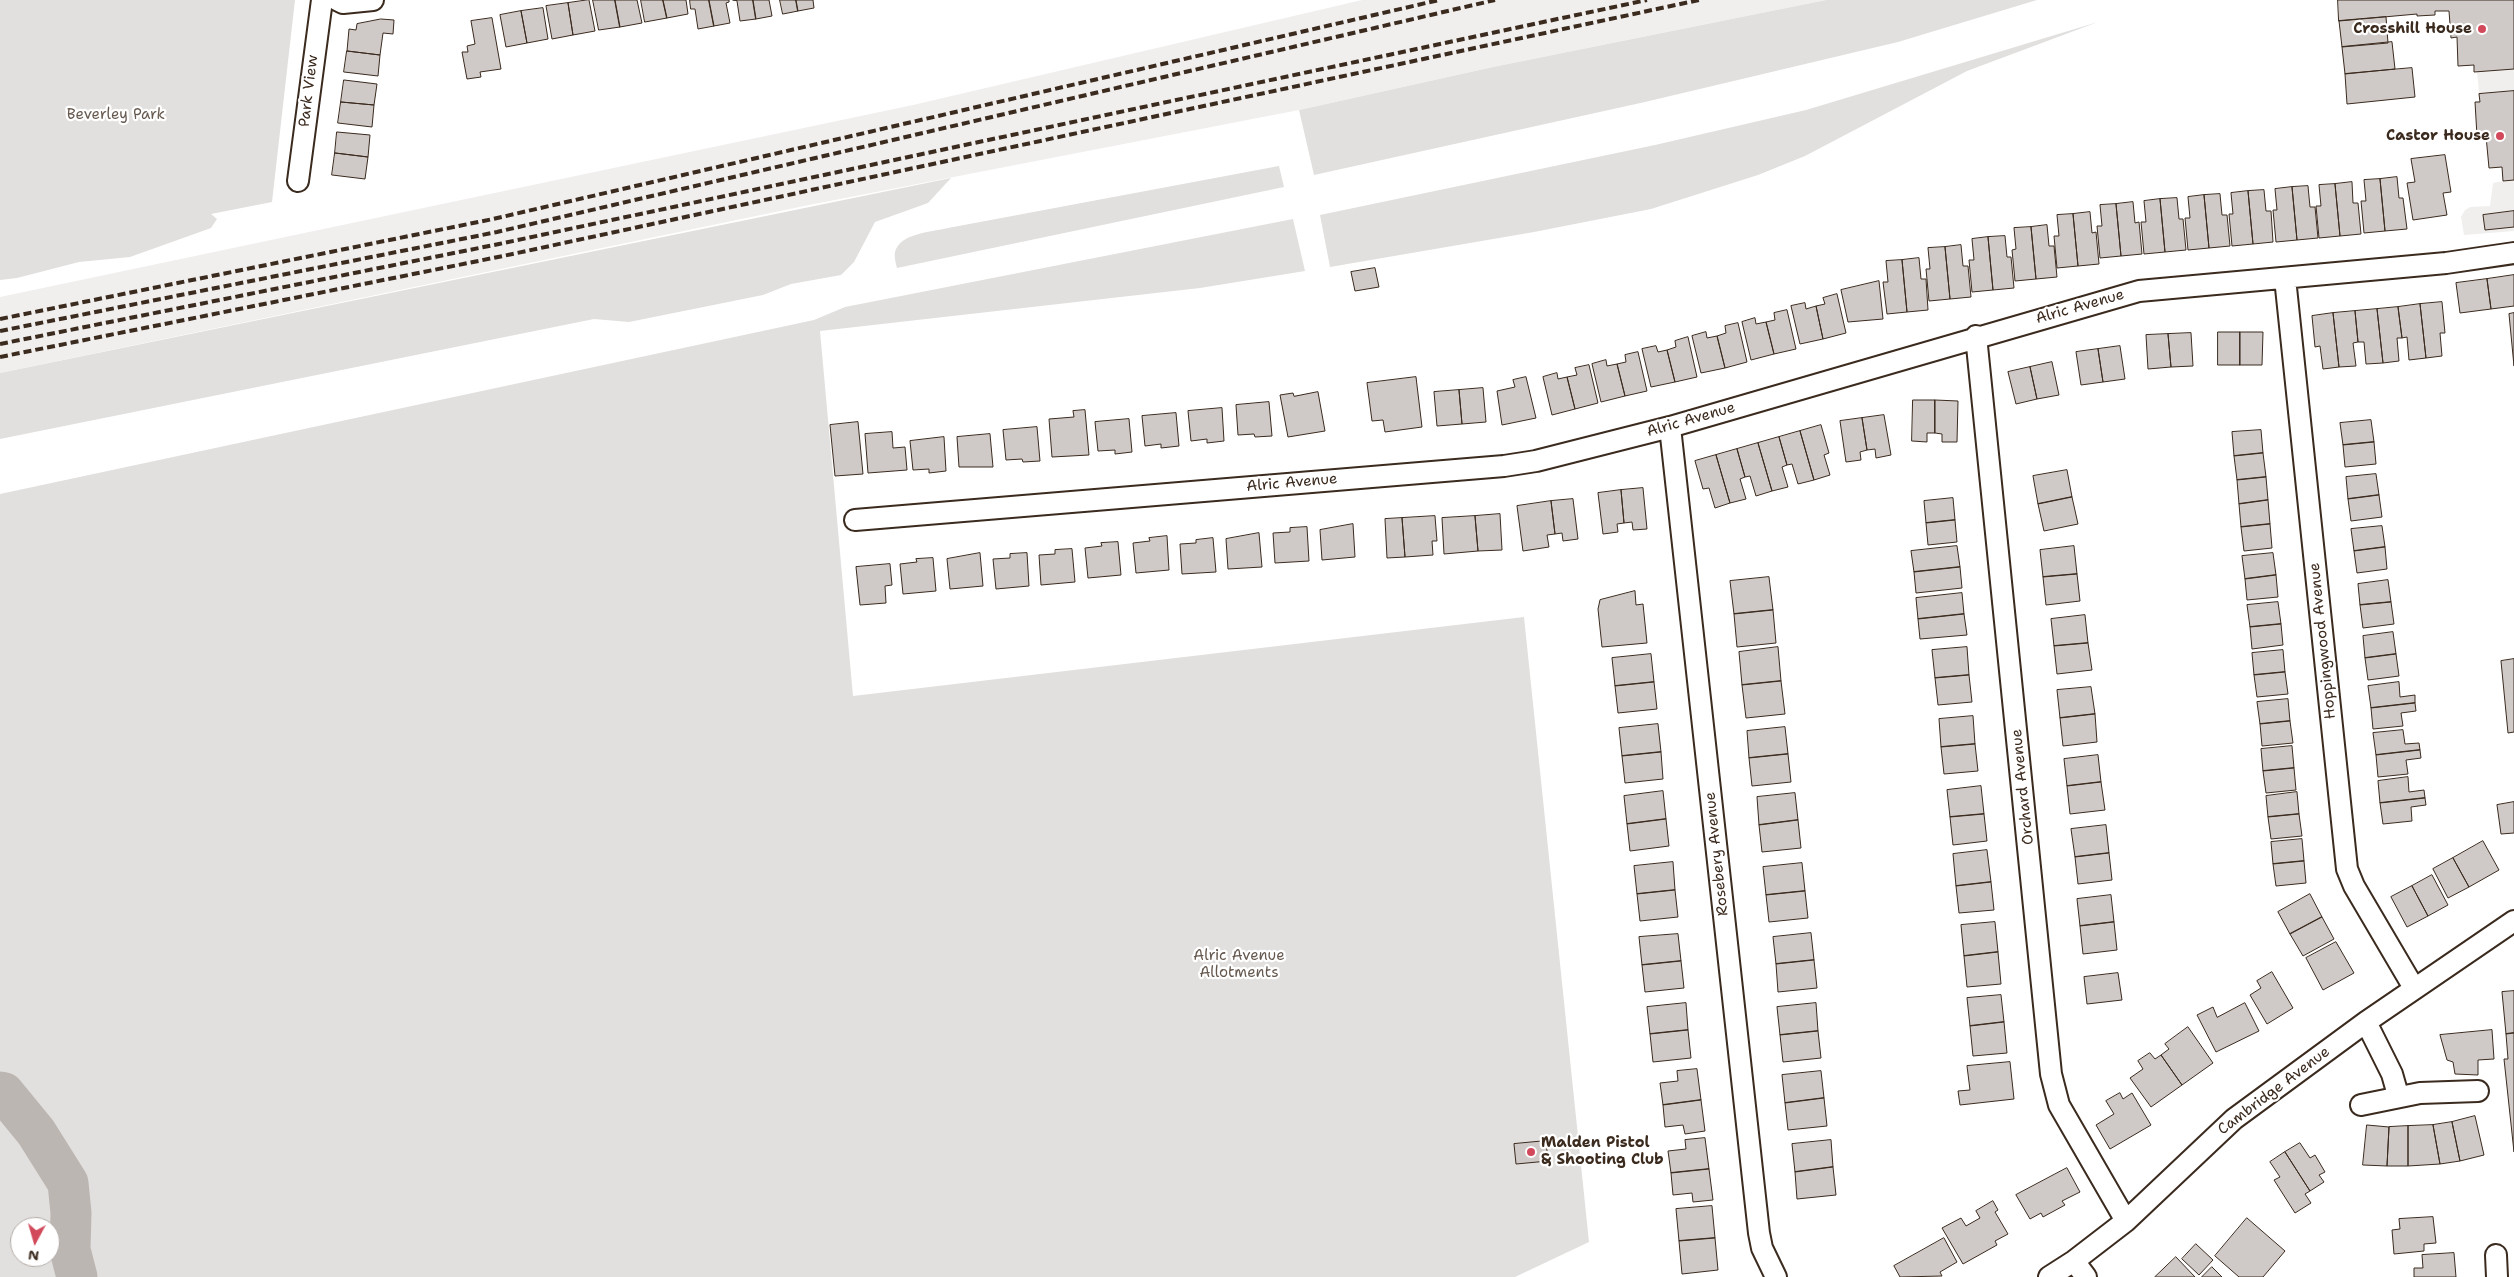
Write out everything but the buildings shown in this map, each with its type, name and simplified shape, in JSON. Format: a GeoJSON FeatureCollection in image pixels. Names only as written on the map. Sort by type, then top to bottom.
{"type":"FeatureCollection","features":[{"type":"Feature","properties":{"kind":"street","name":"Park View"},"geometry":{"type":"LineString","coordinates":[[298,181],[322,0]]}},
{"type":"Feature","properties":{"kind":"street"},"geometry":{"type":"LineString","coordinates":[[337,0],[343,2],[373,0]]}},
{"type":"Feature","properties":{"kind":"street","name":"Alric Avenue"},"geometry":{"type":"LineString","coordinates":[[855,520],[1504,466],[1536,461],[1670,427],[1976,336],[2139,291],[2446,262],[2514,253]]}},
{"type":"Feature","properties":{"kind":"street","name":"Hoppingwood Avenue"},"geometry":{"type":"LineString","coordinates":[[2285,278],[2347,869],[2354,886],[2414,988]]}},
{"type":"Feature","properties":{"kind":"street","name":"Orchard Avenue"},"geometry":{"type":"LineString","coordinates":[[1976,336],[2051,1074],[2059,1105],[2126,1220]]}},
{"type":"Feature","properties":{"kind":"street","name":"Rosebery Avenue"},"geometry":{"type":"LineString","coordinates":[[1670,427],[1759,1233],[1762,1248],[1776,1277]]}},
{"type":"Feature","properties":{"kind":"street","name":"Cambridge Avenue"},"geometry":{"type":"LineString","coordinates":[[2048,1277],[2074,1261],[2126,1220],[2234,1119],[2414,988],[2514,921]]}},
{"type":"Feature","properties":{"kind":"street"},"geometry":{"type":"LineString","coordinates":[[2366,1022],[2392,1074],[2398,1095]]}},
{"type":"Feature","properties":{"kind":"street"},"geometry":{"type":"LineString","coordinates":[[2361,1105],[2398,1095],[2478,1090]]}},
{"type":"Feature","properties":{"kind":"street"},"geometry":{"type":"LineString","coordinates":[[2496,1256],[2497,1277]]}},
{"type":"Feature","properties":{"kind":"street"},"geometry":{"type":"LineString","coordinates":[[2074,1261],[2086,1277]]}},
{"type":"Feature","properties":{"kind":"shaded area"},"geometry":{"type":"Polygon","coordinates":[[[1362,0],[1826,0],[1493,67],[1299,110],[809,205],[0,373],[0,297],[913,105],[1362,0]]]}},
{"type":"Feature","properties":{"kind":"shaded area"},"geometry":{"type":"Polygon","coordinates":[[[2514,0],[2514,231],[2464,235],[2461,217],[2465,210],[2470,207],[2490,206],[2493,183],[2503,181],[2502,167],[2489,168],[2486,136],[2477,136],[2475,102],[2480,101],[2477,72],[2474,72],[2473,65],[2458,66],[2457,37],[2451,38],[2514,0]]]}},
{"type":"Feature","properties":{"kind":"green space","name":"Beverley Park"},"geometry":{"type":"Polygon","coordinates":[[[0,0],[295,0],[272,202],[211,214],[217,219],[211,228],[130,257],[79,262],[17,278],[0,280],[0,0]]]}},
{"type":"Feature","properties":{"kind":"green space"},"geometry":{"type":"Polygon","coordinates":[[[1826,0],[2037,0],[1898,42],[1645,102],[1314,175],[1299,110],[1493,67],[1826,0]]]}},
{"type":"Feature","properties":{"kind":"green space"},"geometry":{"type":"Polygon","coordinates":[[[2098,22],[1967,71],[1805,156],[1758,175],[1651,209],[1534,232],[1330,267],[1320,215],[1655,145],[1806,110],[2098,22]]]}},
{"type":"Feature","properties":{"kind":"green space"},"geometry":{"type":"Polygon","coordinates":[[[1279,166],[1284,187],[897,268],[895,252],[898,246],[903,241],[917,234],[1279,166]]]}},
{"type":"Feature","properties":{"kind":"green space"},"geometry":{"type":"Polygon","coordinates":[[[951,178],[928,203],[875,222],[854,262],[841,275],[791,284],[763,295],[629,322],[594,319],[0,439],[0,373],[951,178]]]}},
{"type":"Feature","properties":{"kind":"green space","name":"Alric Avenue Allotments"},"geometry":{"type":"Polygon","coordinates":[[[1293,219],[1305,271],[1200,288],[820,331],[853,696],[1524,617],[1589,1242],[1515,1277],[0,1277],[0,494],[814,320],[845,307],[1293,219]]]}},
{"type":"Feature","properties":{"kind":"waterway"},"geometry":{"type":"LineString","coordinates":[[0,1092],[4,1093],[36,1132],[68,1183],[71,1213],[70,1250],[77,1277]]}},
{"type":"Feature","properties":{"kind":"railway"},"geometry":{"type":"LineString","coordinates":[[0,319],[493,219],[1439,0]]}},
{"type":"Feature","properties":{"kind":"railway"},"geometry":{"type":"LineString","coordinates":[[0,331],[497,232],[1495,0]]}},
{"type":"Feature","properties":{"kind":"railway"},"geometry":{"type":"LineString","coordinates":[[0,344],[499,244],[1647,0]]}},
{"type":"Feature","properties":{"kind":"railway"},"geometry":{"type":"LineString","coordinates":[[0,357],[503,256],[1699,0]]}},
{"type":"Feature","properties":{"kind":"place","name":"Crosshill House"},"geometry":{"type":"Point","coordinates":[2482,29]}},
{"type":"Feature","properties":{"kind":"place","name":"Castor House"},"geometry":{"type":"Point","coordinates":[2500,136]}},
{"type":"Feature","properties":{"kind":"place","name":"Malden Pistol & Shooting Club"},"geometry":{"type":"Point","coordinates":[1531,1152]}}]}
